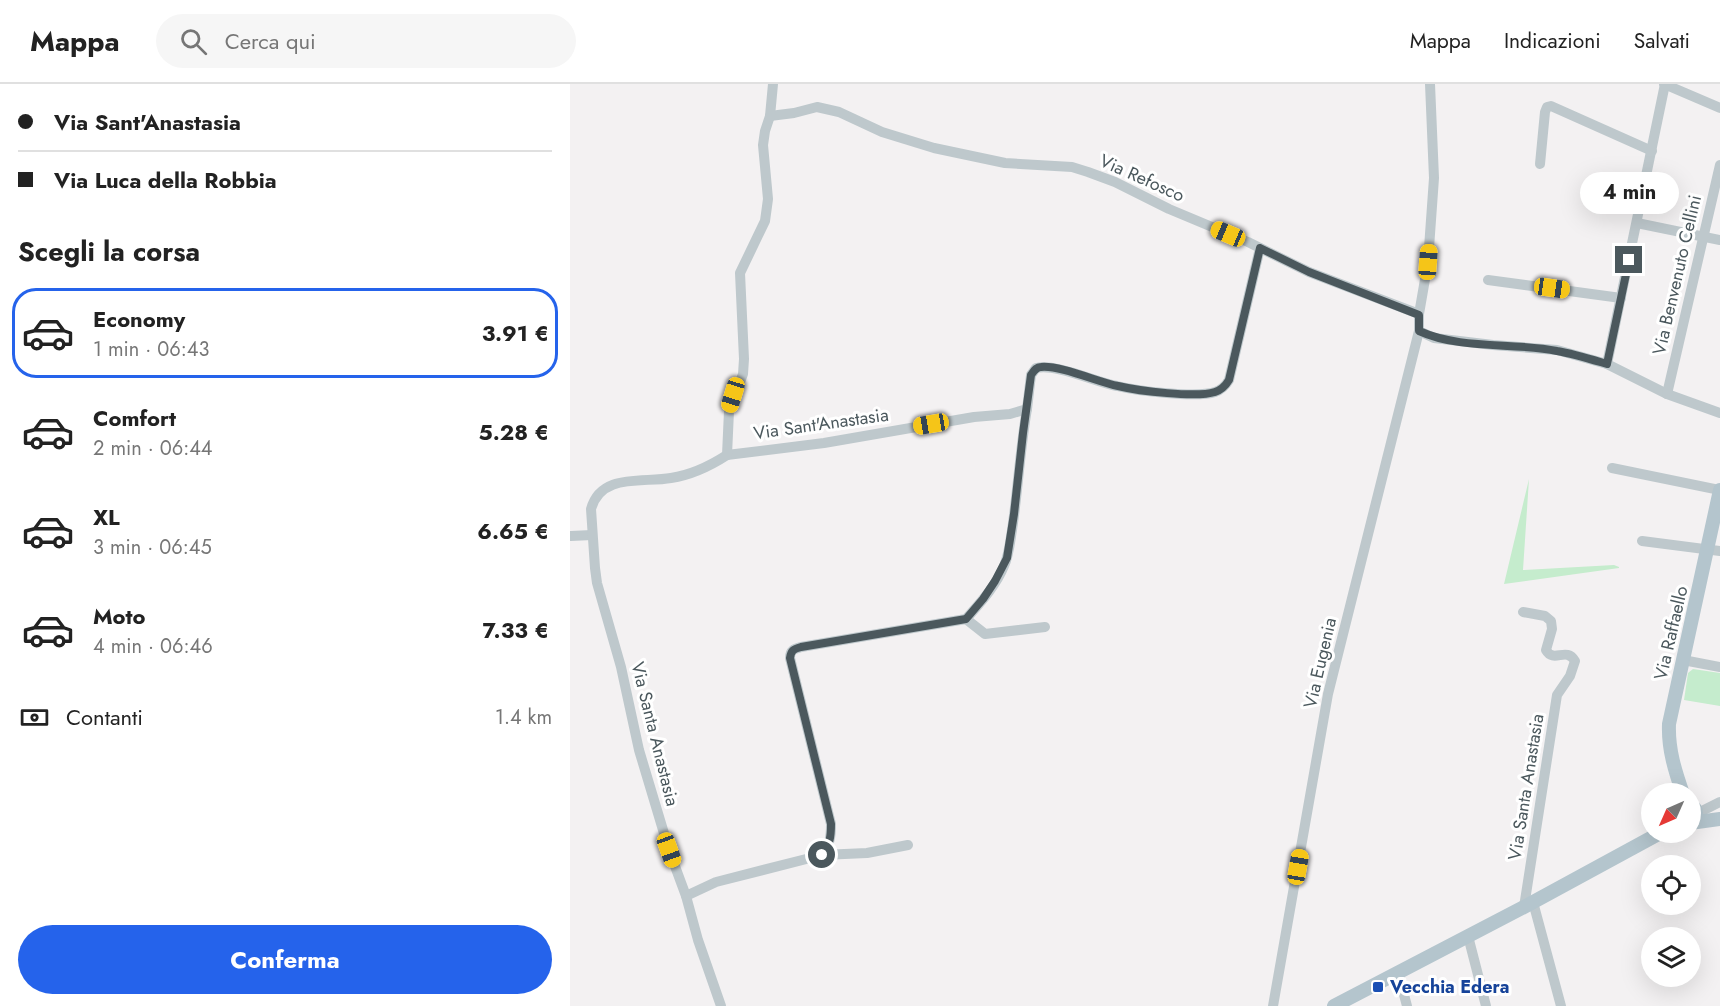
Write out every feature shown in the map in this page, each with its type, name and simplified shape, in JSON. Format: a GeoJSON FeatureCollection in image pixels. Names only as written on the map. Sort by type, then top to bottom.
{"type":"FeatureCollection","features":[{"type":"Feature","properties":{"kind":"main road","name":"Via Raffaello"},"geometry":{"type":"LineString","coordinates":[[1678,783],[1672,760],[1669,724],[1683,660],[1714,550],[1720,490]]}},
{"type":"Feature","properties":{"kind":"main road"},"geometry":{"type":"LineString","coordinates":[[1701,816],[1717,819]]}},
{"type":"Feature","properties":{"kind":"main road"},"geometry":{"type":"LineString","coordinates":[[1334,1006],[1528,905],[1641,842]]}},
{"type":"Feature","properties":{"kind":"street"},"geometry":{"type":"LineString","coordinates":[[727,455],[729,411],[742,374],[744,359],[740,273],[765,221],[768,199],[763,145],[770,116],[773,84]]}},
{"type":"Feature","properties":{"kind":"street"},"geometry":{"type":"LineString","coordinates":[[1430,84],[1434,178],[1428,262],[1419,315],[1419,331],[1434,338],[1557,350],[1607,364],[1667,394],[1720,413]]}},
{"type":"Feature","properties":{"kind":"street"},"geometry":{"type":"LineString","coordinates":[[1607,364],[1664,84],[1720,108]]}},
{"type":"Feature","properties":{"kind":"street"},"geometry":{"type":"LineString","coordinates":[[1540,164],[1545,112],[1547,107],[1551,106],[1652,151]]}},
{"type":"Feature","properties":{"kind":"street","name":"Via Refosco"},"geometry":{"type":"LineString","coordinates":[[770,116],[817,107],[839,112],[882,132],[934,148],[1005,163],[1072,167],[1115,182],[1309,272],[1419,315]]}},
{"type":"Feature","properties":{"kind":"street","name":"Via Benvenuto Cellini"},"geometry":{"type":"LineString","coordinates":[[1667,394],[1720,165]]}},
{"type":"Feature","properties":{"kind":"street"},"geometry":{"type":"LineString","coordinates":[[1637,223],[1720,240]]}},
{"type":"Feature","properties":{"kind":"street"},"geometry":{"type":"LineString","coordinates":[[822,855],[828,849],[831,824],[790,653],[801,647],[966,619],[983,599],[1007,558],[1031,375],[1036,368],[1053,368],[1118,387],[1174,393],[1203,393],[1220,389],[1229,380],[1260,248]]}},
{"type":"Feature","properties":{"kind":"street"},"geometry":{"type":"LineString","coordinates":[[1488,280],[1621,298]]}},
{"type":"Feature","properties":{"kind":"street","name":"Via Eugenia"},"geometry":{"type":"LineString","coordinates":[[1273,1006],[1328,694],[1419,331]]}},
{"type":"Feature","properties":{"kind":"street","name":"Via Sant'Anastasia"},"geometry":{"type":"LineString","coordinates":[[727,455],[824,443],[974,417],[1010,414],[1027,409]]}},
{"type":"Feature","properties":{"kind":"street","name":"Via Santa Anastasia"},"geometry":{"type":"LineString","coordinates":[[721,1006],[642,761],[621,667],[597,583],[591,509],[598,492],[615,483],[672,478],[693,473],[727,455]]}},
{"type":"Feature","properties":{"kind":"street"},"geometry":{"type":"LineString","coordinates":[[1612,468],[1720,490]]}},
{"type":"Feature","properties":{"kind":"street"},"geometry":{"type":"LineString","coordinates":[[571,536],[592,536]]}},
{"type":"Feature","properties":{"kind":"street"},"geometry":{"type":"LineString","coordinates":[[1642,541],[1714,550]]}},
{"type":"Feature","properties":{"kind":"street","name":"Via Santa Anastasia"},"geometry":{"type":"LineString","coordinates":[[1523,612],[1545,616],[1551,621],[1552,629],[1546,650],[1549,655],[1568,654],[1575,661],[1570,676],[1557,695],[1528,905]]}},
{"type":"Feature","properties":{"kind":"street"},"geometry":{"type":"LineString","coordinates":[[966,619],[985,634],[1045,627]]}},
{"type":"Feature","properties":{"kind":"street"},"geometry":{"type":"LineString","coordinates":[[1683,660],[1720,667]]}},
{"type":"Feature","properties":{"kind":"street"},"geometry":{"type":"LineString","coordinates":[[1701,810],[1717,803]]}},
{"type":"Feature","properties":{"kind":"street"},"geometry":{"type":"LineString","coordinates":[[686,896],[716,882],[822,855],[867,853],[908,846]]}},
{"type":"Feature","properties":{"kind":"street"},"geometry":{"type":"LineString","coordinates":[[1528,905],[1561,1006]]}},
{"type":"Feature","properties":{"kind":"street"},"geometry":{"type":"LineString","coordinates":[[1468,936],[1486,1006]]}},
{"type":"Feature","properties":{"kind":"street"},"geometry":{"type":"LineString","coordinates":[[1398,972],[1407,1006]]}},
{"type":"Feature","properties":{"kind":"green space"},"geometry":{"type":"Polygon","coordinates":[[[1529,479],[1523,570],[1614,565],[1619,568],[1504,584],[1529,479]]]}},
{"type":"Feature","properties":{"kind":"green space"},"geometry":{"type":"Polygon","coordinates":[[[1693,669],[1720,673],[1720,706],[1684,700],[1688,673],[1693,669]]]}},
{"type":"Feature","properties":{"kind":"place","name":"Vecchia Edera"},"geometry":{"type":"Point","coordinates":[1378,987]}},
{"type":"Feature","properties":{"kind":"route"},"geometry":{"type":"LineString","coordinates":[[822,855],[828,849],[831,824],[790,653],[801,647],[966,619],[1000,574],[1007,558],[1031,375],[1036,368],[1053,368],[1118,387],[1174,393],[1203,393],[1220,389],[1229,380],[1260,248],[1309,272],[1419,315],[1419,331],[1434,338],[1557,350],[1607,364],[1629,260]]}}]}
